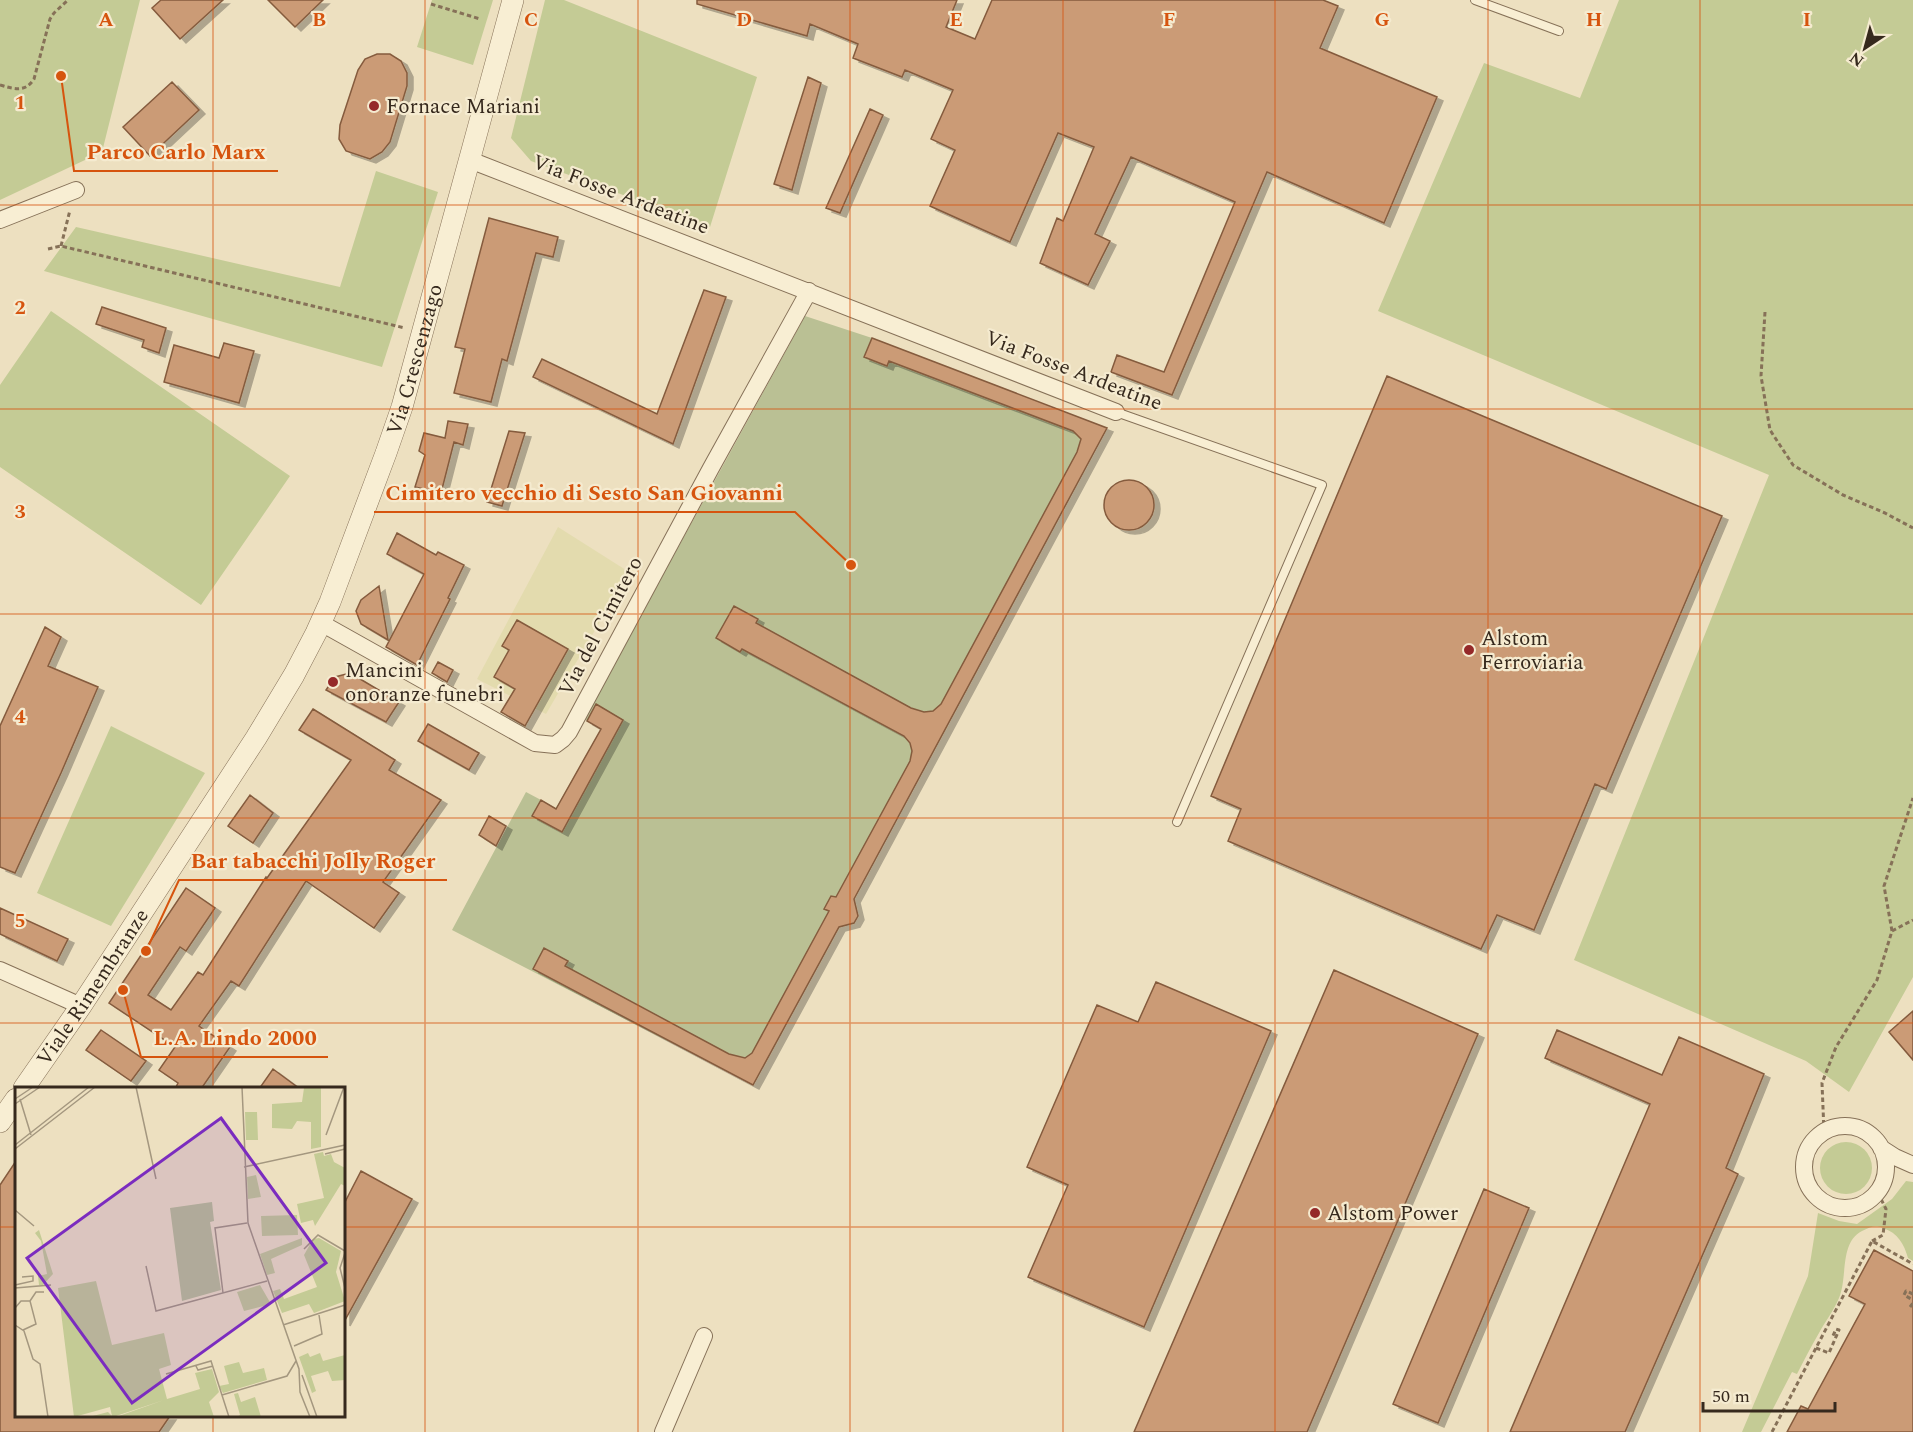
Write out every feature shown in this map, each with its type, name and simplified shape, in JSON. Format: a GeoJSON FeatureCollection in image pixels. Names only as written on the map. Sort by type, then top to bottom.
{"type":"FeatureCollection","features":[{"type":"Feature","properties":{"kind":"street","name":"Via Crescenzago"},"geometry":{"type":"LineString","coordinates":[[277,705],[321,623],[386,453],[423,332],[513,0]]}},
{"type":"Feature","properties":{"kind":"street","name":"Via Fosse Ardeatine"},"geometry":{"type":"LineString","coordinates":[[470,160],[1116,412]]}},
{"type":"Feature","properties":{"kind":"street"},"geometry":{"type":"LineString","coordinates":[[0,220],[76,190]]}},
{"type":"Feature","properties":{"kind":"street","name":"Via del Cimitero"},"geometry":{"type":"LineString","coordinates":[[321,623],[535,743],[555,745],[569,732],[809,291]]}},
{"type":"Feature","properties":{"kind":"street","name":"Viale Rimembranze"},"geometry":{"type":"LineString","coordinates":[[25,1087],[81,1006],[277,705]]}},
{"type":"Feature","properties":{"kind":"street"},"geometry":{"type":"LineString","coordinates":[[0,970],[81,1006]]}},
{"type":"Feature","properties":{"kind":"street"},"geometry":{"type":"LineString","coordinates":[[0,1122],[15,1100]]}},
{"type":"Feature","properties":{"kind":"street"},"geometry":{"type":"LineString","coordinates":[[1880,1188],[1886,1171],[1886,1159],[1873,1137],[1856,1128],[1836,1127],[1824,1132],[1807,1152],[1804,1165],[1806,1178],[1812,1191],[1821,1200],[1833,1206],[1846,1208],[1859,1206],[1869,1201],[1899,1171],[1913,1166]]}},
{"type":"Feature","properties":{"kind":"street"},"geometry":{"type":"LineString","coordinates":[[1881,1148],[1913,1166]]}},
{"type":"Feature","properties":{"kind":"street"},"geometry":{"type":"LineString","coordinates":[[663,1432],[704,1336]]}},
{"type":"Feature","properties":{"kind":"lane"},"geometry":{"type":"LineString","coordinates":[[1475,0],[1559,31]]}},
{"type":"Feature","properties":{"kind":"lane","name":"Via Fosse Ardeatine"},"geometry":{"type":"LineString","coordinates":[[1116,412],[1322,485],[1177,822]]}},
{"type":"Feature","properties":{"kind":"path"},"geometry":{"type":"LineString","coordinates":[[0,86],[15,89],[30,85],[34,79],[50,19],[69,0]]}},
{"type":"Feature","properties":{"kind":"path"},"geometry":{"type":"LineString","coordinates":[[431,4],[480,19]]}},
{"type":"Feature","properties":{"kind":"path"},"geometry":{"type":"LineString","coordinates":[[61,246],[76,190]]}},
{"type":"Feature","properties":{"kind":"path"},"geometry":{"type":"LineString","coordinates":[[48,249],[61,246],[423,332]]}},
{"type":"Feature","properties":{"kind":"path"},"geometry":{"type":"LineString","coordinates":[[1765,312],[1761,376],[1770,430],[1793,465],[1843,495],[1913,528]]}},
{"type":"Feature","properties":{"kind":"path"},"geometry":{"type":"LineString","coordinates":[[1824,1132],[1822,1083],[1836,1047],[1877,980],[1892,931],[1884,886],[1913,798]]}},
{"type":"Feature","properties":{"kind":"path"},"geometry":{"type":"LineString","coordinates":[[1892,931],[1913,920]]}},
{"type":"Feature","properties":{"kind":"path"},"geometry":{"type":"LineString","coordinates":[[1772,1432],[1872,1241],[1883,1235],[1886,1209],[1880,1188]]}},
{"type":"Feature","properties":{"kind":"path"},"geometry":{"type":"LineString","coordinates":[[1872,1241],[1913,1264]]}},
{"type":"Feature","properties":{"kind":"path"},"geometry":{"type":"LineString","coordinates":[[1910,1307],[1913,1301],[1904,1295],[1906,1291],[1913,1294]]}},
{"type":"Feature","properties":{"kind":"path"},"geometry":{"type":"LineString","coordinates":[[1816,1347],[1829,1353],[1833,1340]]}},
{"type":"Feature","properties":{"kind":"shaded area"},"geometry":{"type":"Polygon","coordinates":[[[558,527],[629,572],[546,714],[477,679],[558,527]]]}},
{"type":"Feature","properties":{"kind":"green space"},"geometry":{"type":"Polygon","coordinates":[[[0,0],[140,0],[102,152],[0,200],[0,0]]]}},
{"type":"Feature","properties":{"kind":"green space"},"geometry":{"type":"Polygon","coordinates":[[[432,0],[493,0],[473,65],[417,47],[432,0]]]}},
{"type":"Feature","properties":{"kind":"green space"},"geometry":{"type":"Polygon","coordinates":[[[545,0],[564,0],[757,77],[710,227],[531,161],[511,138],[545,0]]]}},
{"type":"Feature","properties":{"kind":"green space"},"geometry":{"type":"Polygon","coordinates":[[[1619,0],[1913,0],[1913,977],[1849,1092],[1806,1061],[1574,960],[1769,475],[1378,311],[1484,63],[1580,98],[1619,0]]]}},
{"type":"Feature","properties":{"kind":"green space"},"geometry":{"type":"Polygon","coordinates":[[[376,171],[438,192],[382,367],[44,271],[76,227],[340,287],[376,171]]]}},
{"type":"Feature","properties":{"kind":"green space"},"geometry":{"type":"Polygon","coordinates":[[[51,311],[290,476],[201,605],[0,467],[0,385],[51,311]]]}},
{"type":"Feature","properties":{"kind":"green space"},"geometry":{"type":"Polygon","coordinates":[[[805,316],[872,338],[1107,428],[753,1085],[452,930],[526,792],[556,808],[601,729],[584,719],[805,316]]]}},
{"type":"Feature","properties":{"kind":"green space"},"geometry":{"type":"Polygon","coordinates":[[[111,726],[205,773],[111,926],[37,893],[111,726]]]}},
{"type":"Feature","properties":{"kind":"green space"},"geometry":{"type":"Polygon","coordinates":[[[1846,1142],[1856,1144],[1864,1150],[1870,1158],[1872,1168],[1870,1178],[1864,1186],[1856,1192],[1846,1194],[1836,1192],[1828,1186],[1822,1178],[1820,1168],[1822,1158],[1828,1150],[1836,1144],[1846,1142]]]}},
{"type":"Feature","properties":{"kind":"green space"},"geometry":{"type":"Polygon","coordinates":[[[1906,1181],[1913,1182],[1913,1261],[1908,1258],[1900,1240],[1888,1230],[1872,1227],[1855,1236],[1847,1252],[1839,1298],[1797,1374],[1792,1372],[1761,1432],[1742,1432],[1808,1276],[1818,1213],[1839,1221],[1857,1224],[1892,1199],[1906,1181]]]}},
{"type":"Feature","properties":{"kind":"building"},"geometry":{"type":"Polygon","coordinates":[[[161,0],[223,0],[180,39],[152,8],[161,0]]]}},
{"type":"Feature","properties":{"kind":"building"},"geometry":{"type":"Polygon","coordinates":[[[268,0],[323,0],[295,27],[268,0]]]}},
{"type":"Feature","properties":{"kind":"building"},"geometry":{"type":"Polygon","coordinates":[[[697,0],[957,0],[946,27],[975,39],[992,0],[1323,0],[1338,6],[1320,48],[1437,97],[1384,223],[1267,172],[1172,395],[1111,372],[1117,355],[1164,372],[1235,202],[1131,157],[1095,234],[1110,241],[1088,285],[1040,263],[1057,218],[1063,221],[1094,147],[1058,133],[1010,242],[930,206],[955,150],[931,139],[953,90],[905,70],[902,77],[853,58],[858,44],[810,24],[807,36],[697,4],[697,0]]]}},
{"type":"Feature","properties":{"kind":"building","name":"Fornace Mariani"},"geometry":{"type":"Polygon","coordinates":[[[377,54],[390,54],[401,61],[407,73],[407,86],[390,142],[382,152],[370,159],[346,151],[339,139],[340,125],[358,70],[365,59],[377,54]]]}},
{"type":"Feature","properties":{"kind":"building"},"geometry":{"type":"Polygon","coordinates":[[[808,77],[821,83],[792,190],[774,184],[808,77]]]}},
{"type":"Feature","properties":{"kind":"building"},"geometry":{"type":"Polygon","coordinates":[[[172,82],[199,110],[150,156],[123,127],[172,82]]]}},
{"type":"Feature","properties":{"kind":"building"},"geometry":{"type":"Polygon","coordinates":[[[870,109],[883,115],[840,213],[826,208],[870,109]]]}},
{"type":"Feature","properties":{"kind":"building"},"geometry":{"type":"Polygon","coordinates":[[[489,218],[558,237],[553,257],[536,253],[507,361],[502,359],[491,402],[454,393],[465,349],[455,347],[489,218]]]}},
{"type":"Feature","properties":{"kind":"building"},"geometry":{"type":"Polygon","coordinates":[[[704,290],[726,297],[673,444],[533,377],[542,359],[657,414],[704,290]]]}},
{"type":"Feature","properties":{"kind":"building"},"geometry":{"type":"Polygon","coordinates":[[[102,307],[166,328],[159,353],[142,347],[144,340],[96,324],[102,307]]]}},
{"type":"Feature","properties":{"kind":"building"},"geometry":{"type":"Polygon","coordinates":[[[872,338],[1107,428],[854,899],[858,916],[854,923],[839,927],[753,1085],[533,969],[544,948],[568,961],[565,966],[729,1054],[745,1058],[752,1053],[829,911],[824,909],[831,896],[836,897],[910,761],[912,751],[910,743],[904,736],[742,649],[740,652],[716,638],[734,606],[758,619],[756,623],[911,708],[924,712],[933,711],[941,704],[1077,452],[1081,439],[1073,431],[889,361],[887,366],[864,357],[872,338]]]}},
{"type":"Feature","properties":{"kind":"building"},"geometry":{"type":"Polygon","coordinates":[[[224,343],[254,351],[239,403],[164,382],[174,345],[219,358],[224,343]]]}},
{"type":"Feature","properties":{"kind":"building","name":"Alstom Ferroviaria"},"geometry":{"type":"Polygon","coordinates":[[[1387,376],[1722,516],[1606,789],[1595,784],[1534,930],[1497,915],[1481,949],[1228,841],[1241,809],[1211,796],[1387,376]]]}},
{"type":"Feature","properties":{"kind":"building"},"geometry":{"type":"Polygon","coordinates":[[[448,421],[468,424],[463,445],[454,442],[441,493],[415,487],[425,455],[419,451],[424,433],[445,438],[448,421]]]}},
{"type":"Feature","properties":{"kind":"building"},"geometry":{"type":"Polygon","coordinates":[[[509,431],[525,433],[502,506],[487,502],[509,431]]]}},
{"type":"Feature","properties":{"kind":"building"},"geometry":{"type":"Polygon","coordinates":[[[1124,480],[1134,480],[1147,487],[1154,500],[1154,510],[1147,523],[1134,530],[1124,530],[1115,526],[1108,519],[1104,510],[1104,500],[1108,491],[1115,484],[1124,480]]]}},
{"type":"Feature","properties":{"kind":"building"},"geometry":{"type":"Polygon","coordinates":[[[397,533],[436,555],[438,552],[464,565],[417,665],[386,647],[424,574],[387,554],[397,533]]]}},
{"type":"Feature","properties":{"kind":"building"},"geometry":{"type":"Polygon","coordinates":[[[379,586],[388,640],[361,624],[356,611],[361,600],[379,586]]]}},
{"type":"Feature","properties":{"kind":"building"},"geometry":{"type":"Polygon","coordinates":[[[517,620],[568,649],[525,726],[501,712],[515,689],[494,677],[509,650],[502,646],[517,620]]]}},
{"type":"Feature","properties":{"kind":"building"},"geometry":{"type":"Polygon","coordinates":[[[45,627],[61,637],[48,666],[98,687],[15,873],[0,867],[0,726],[45,627]]]}},
{"type":"Feature","properties":{"kind":"building"},"geometry":{"type":"Polygon","coordinates":[[[438,662],[453,670],[447,682],[432,673],[438,662]]]}},
{"type":"Feature","properties":{"kind":"building"},"geometry":{"type":"Polygon","coordinates":[[[350,673],[399,702],[386,722],[326,690],[335,677],[350,673]]]}},
{"type":"Feature","properties":{"kind":"building"},"geometry":{"type":"Polygon","coordinates":[[[596,704],[623,720],[562,832],[532,816],[541,800],[556,809],[601,729],[587,721],[596,704]]]}},
{"type":"Feature","properties":{"kind":"building"},"geometry":{"type":"Polygon","coordinates":[[[313,709],[395,760],[389,770],[441,800],[383,882],[399,893],[374,928],[306,881],[239,986],[231,981],[199,1026],[230,1047],[202,1087],[176,1087],[178,1083],[159,1070],[175,1047],[109,1003],[186,888],[215,908],[186,951],[180,947],[148,995],[171,1010],[198,972],[203,975],[266,877],[351,760],[299,730],[313,709]]]}},
{"type":"Feature","properties":{"kind":"building"},"geometry":{"type":"Polygon","coordinates":[[[428,724],[479,753],[469,770],[418,741],[428,724]]]}},
{"type":"Feature","properties":{"kind":"building"},"geometry":{"type":"Polygon","coordinates":[[[250,795],[273,813],[253,843],[228,826],[250,795]]]}},
{"type":"Feature","properties":{"kind":"building"},"geometry":{"type":"Polygon","coordinates":[[[489,816],[506,826],[496,846],[479,835],[489,816]]]}},
{"type":"Feature","properties":{"kind":"building"},"geometry":{"type":"Polygon","coordinates":[[[0,908],[68,939],[57,961],[0,934],[0,908]]]}},
{"type":"Feature","properties":{"kind":"building","name":"Alstom Power"},"geometry":{"type":"Polygon","coordinates":[[[1334,970],[1478,1034],[1307,1432],[1134,1432],[1334,970]]]}},
{"type":"Feature","properties":{"kind":"building"},"geometry":{"type":"Polygon","coordinates":[[[1156,982],[1271,1031],[1144,1327],[1028,1277],[1068,1185],[1027,1167],[1097,1005],[1138,1022],[1156,982]]]}},
{"type":"Feature","properties":{"kind":"building"},"geometry":{"type":"Polygon","coordinates":[[[1913,1011],[1913,1060],[1889,1032],[1913,1011]]]}},
{"type":"Feature","properties":{"kind":"building"},"geometry":{"type":"Polygon","coordinates":[[[101,1030],[146,1061],[131,1081],[86,1050],[101,1030]]]}},
{"type":"Feature","properties":{"kind":"building"},"geometry":{"type":"Polygon","coordinates":[[[1557,1030],[1662,1075],[1679,1037],[1764,1074],[1726,1168],[1738,1174],[1625,1432],[1510,1432],[1650,1104],[1545,1058],[1557,1030]]]}},
{"type":"Feature","properties":{"kind":"building"},"geometry":{"type":"Polygon","coordinates":[[[273,1069],[297,1087],[260,1087],[273,1069]]]}},
{"type":"Feature","properties":{"kind":"building"},"geometry":{"type":"Polygon","coordinates":[[[15,1162],[15,1417],[169,1417],[159,1432],[0,1432],[0,1185],[15,1162]]]}},
{"type":"Feature","properties":{"kind":"building"},"geometry":{"type":"Polygon","coordinates":[[[361,1171],[412,1199],[345,1320],[345,1202],[361,1171]]]}},
{"type":"Feature","properties":{"kind":"building"},"geometry":{"type":"Polygon","coordinates":[[[1484,1189],[1529,1208],[1438,1423],[1393,1404],[1484,1189]]]}},
{"type":"Feature","properties":{"kind":"building"},"geometry":{"type":"Polygon","coordinates":[[[1874,1250],[1913,1271],[1913,1432],[1787,1432],[1801,1406],[1808,1409],[1865,1304],[1849,1296],[1874,1250]]]}},
{"type":"Feature","properties":{"kind":"place","name":"Parco Carlo Marx"},"geometry":{"type":"Point","coordinates":[61,76]}},
{"type":"Feature","properties":{"kind":"place","name":"Fornace Mariani"},"geometry":{"type":"Point","coordinates":[374,106]}},
{"type":"Feature","properties":{"kind":"place","name":"Cimitero vecchio di Sesto San Giovanni"},"geometry":{"type":"Point","coordinates":[851,565]}},
{"type":"Feature","properties":{"kind":"place","name":"Alstom Ferroviaria"},"geometry":{"type":"Point","coordinates":[1469,650]}},
{"type":"Feature","properties":{"kind":"place","name":"Mancini onoranze funebri"},"geometry":{"type":"Point","coordinates":[333,682]}},
{"type":"Feature","properties":{"kind":"place","name":"Bar tabacchi Jolly Roger"},"geometry":{"type":"Point","coordinates":[146,951]}},
{"type":"Feature","properties":{"kind":"place","name":"L.A. Lindo 2000"},"geometry":{"type":"Point","coordinates":[123,990]}},
{"type":"Feature","properties":{"kind":"place","name":"Alstom Power"},"geometry":{"type":"Point","coordinates":[1315,1213]}}]}
